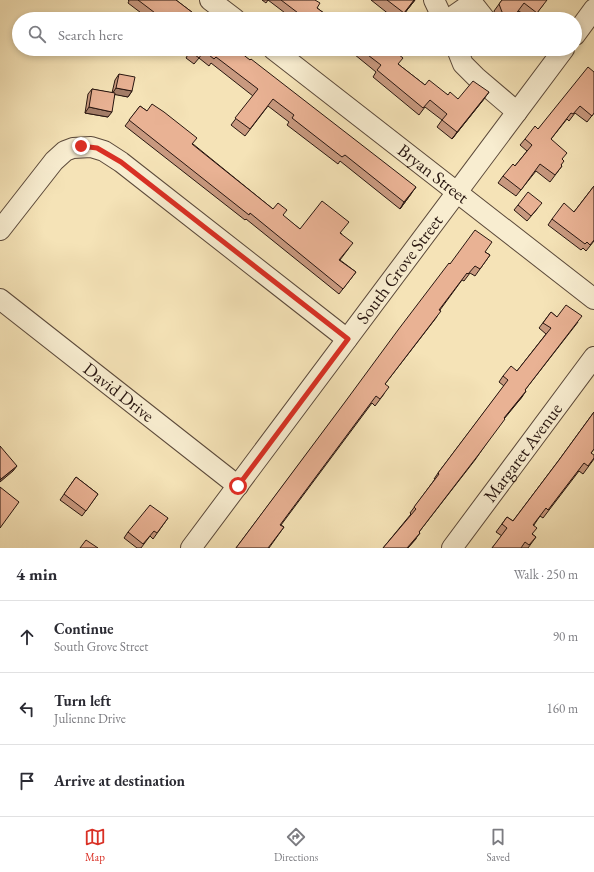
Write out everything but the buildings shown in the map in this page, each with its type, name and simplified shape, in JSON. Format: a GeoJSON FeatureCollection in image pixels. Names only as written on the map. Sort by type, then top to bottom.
{"type":"FeatureCollection","features":[{"type":"Feature","properties":{"kind":"street"},"geometry":{"type":"LineString","coordinates":[[210,0],[226,12]]}},
{"type":"Feature","properties":{"kind":"street"},"geometry":{"type":"LineString","coordinates":[[434,0],[440,12]]}},
{"type":"Feature","properties":{"kind":"street"},"geometry":{"type":"LineString","coordinates":[[458,12],[470,2],[479,12]]}},
{"type":"Feature","properties":{"kind":"street"},"geometry":{"type":"LineString","coordinates":[[582,25],[594,9]]}},
{"type":"Feature","properties":{"kind":"street","name":"Bryan Street"},"geometry":{"type":"LineString","coordinates":[[282,56],[594,299]]}},
{"type":"Feature","properties":{"kind":"street"},"geometry":{"type":"LineString","coordinates":[[460,56],[464,64],[476,77],[517,112]]}},
{"type":"Feature","properties":{"kind":"street","name":"South Grove Street"},"geometry":{"type":"LineString","coordinates":[[192,548],[517,112],[556,56]]}},
{"type":"Feature","properties":{"kind":"street"},"geometry":{"type":"LineString","coordinates":[[0,230],[54,161],[65,151],[81,146],[97,148],[121,162],[348,339]]}},
{"type":"Feature","properties":{"kind":"street","name":"David Drive"},"geometry":{"type":"LineString","coordinates":[[0,299],[238,486]]}},
{"type":"Feature","properties":{"kind":"street","name":"Margaret Avenue"},"geometry":{"type":"LineString","coordinates":[[452,548],[594,357]]}},
{"type":"Feature","properties":{"kind":"route"},"geometry":{"type":"LineString","coordinates":[[81,146],[97,148],[121,162],[348,339],[238,486]]}}]}
